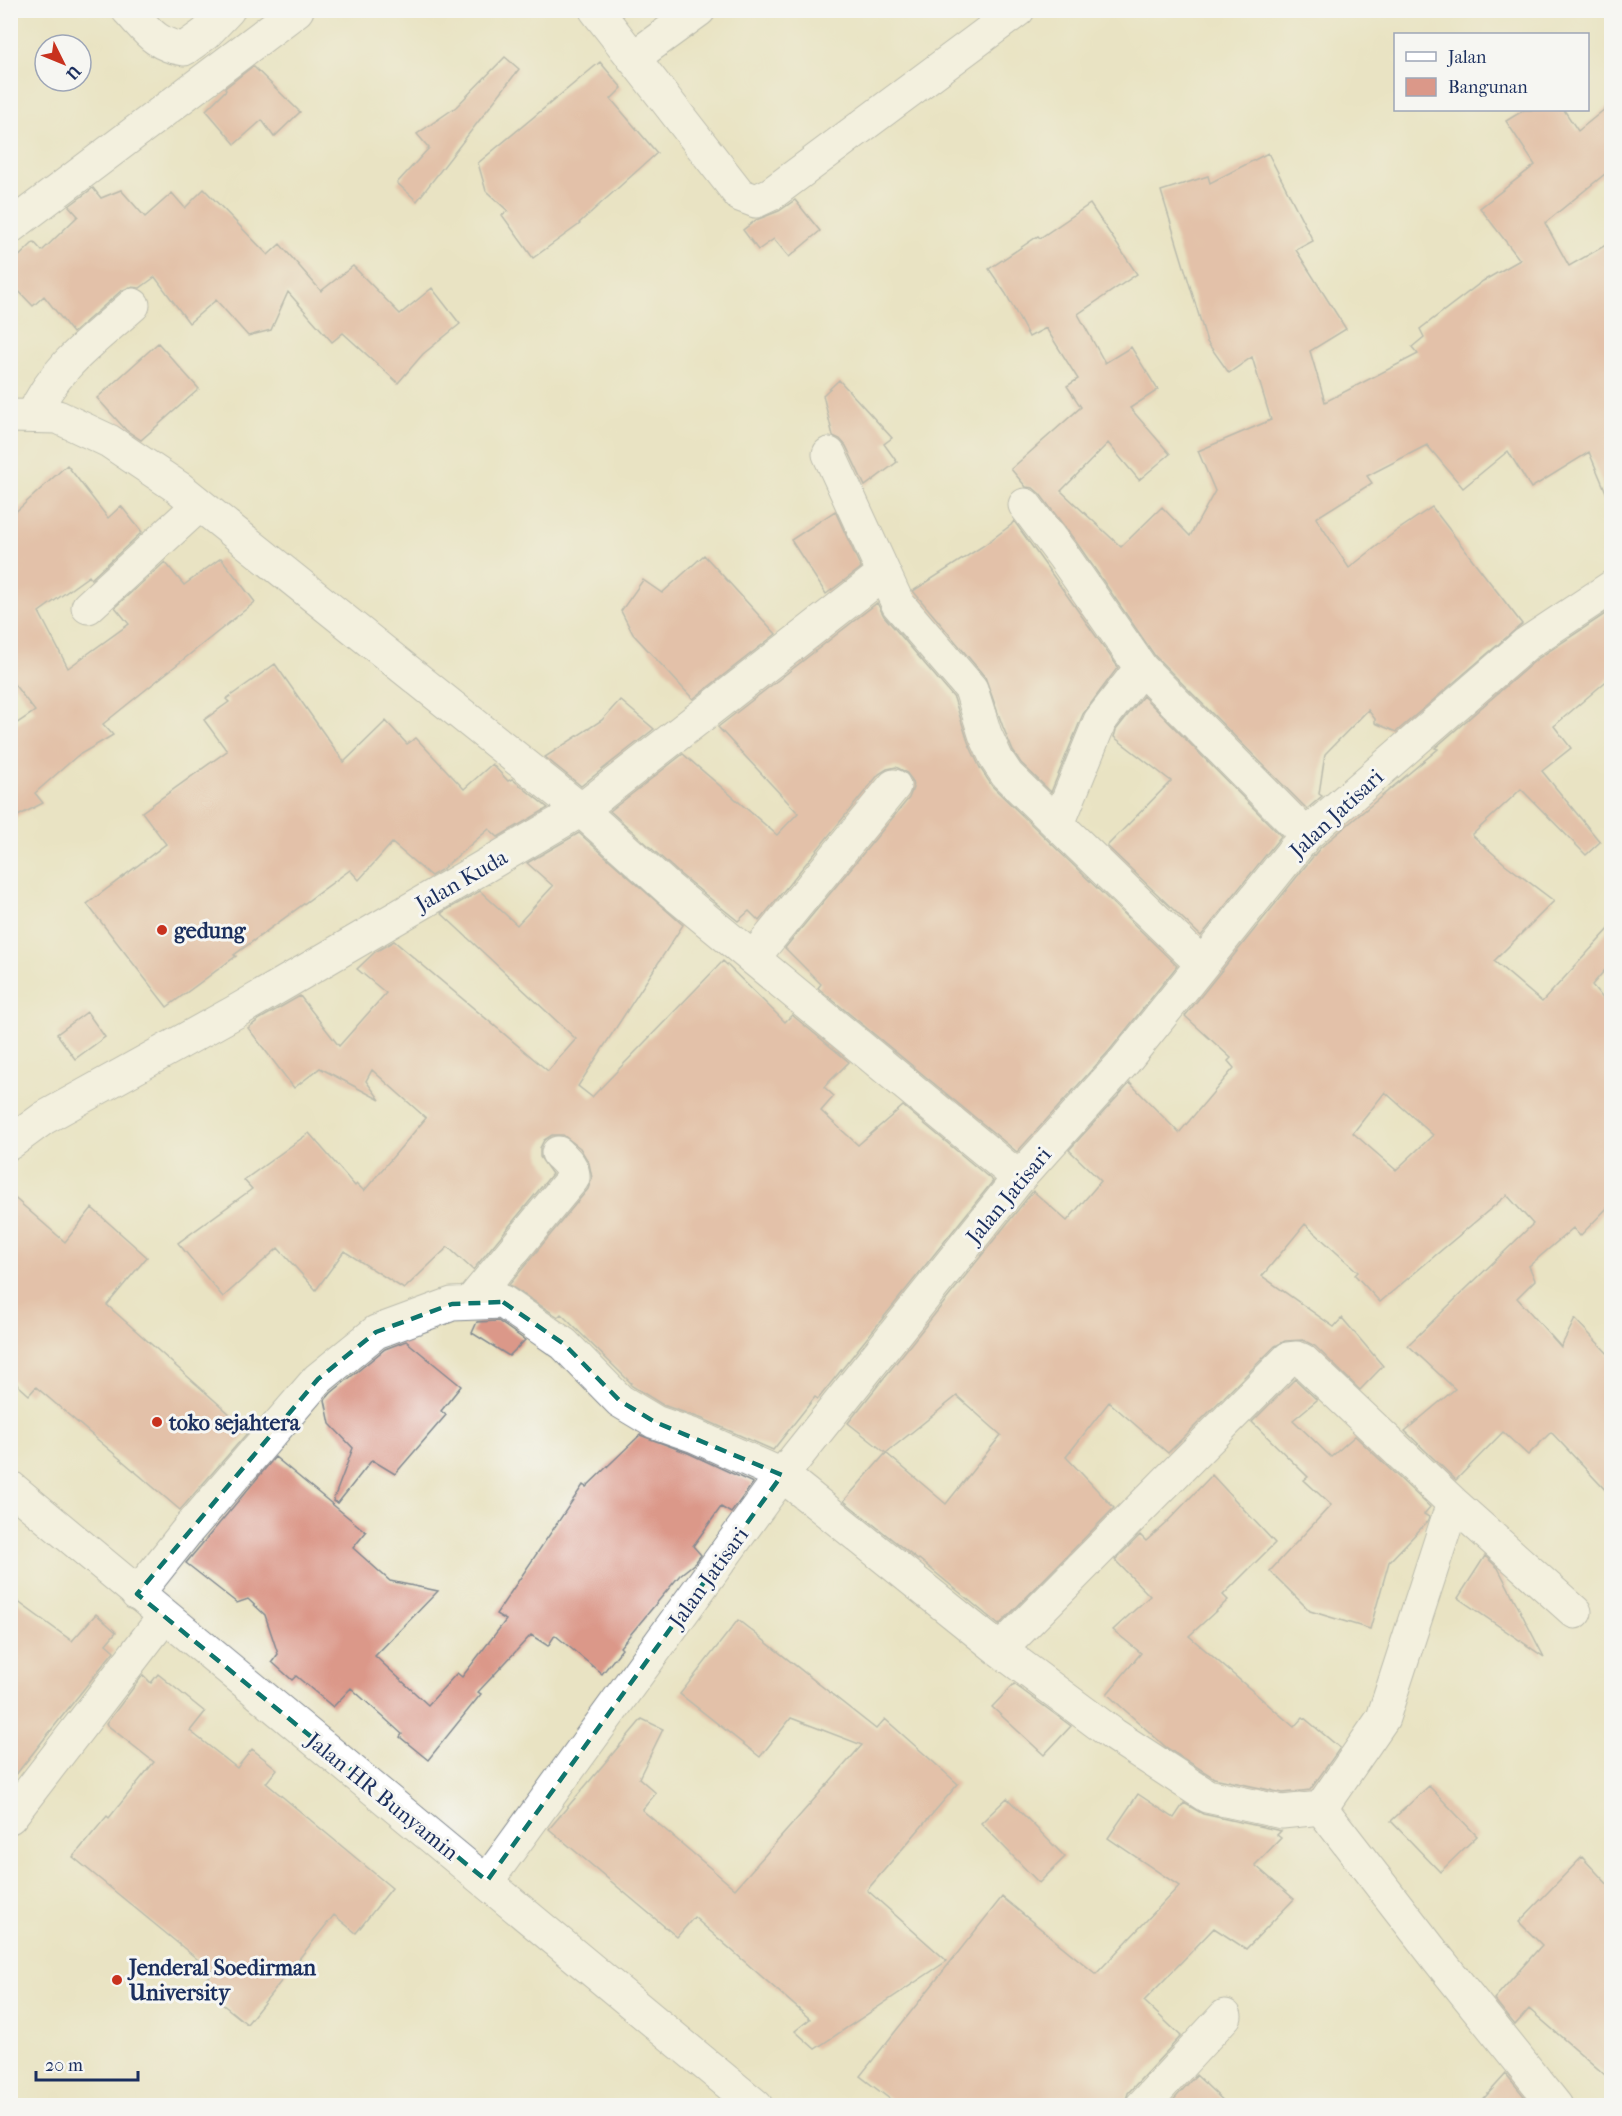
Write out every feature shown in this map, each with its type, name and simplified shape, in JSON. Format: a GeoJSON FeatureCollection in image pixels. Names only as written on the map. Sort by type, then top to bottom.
{"type":"FeatureCollection","features":[{"type":"Feature","properties":{"kind":"street"},"geometry":{"type":"LineString","coordinates":[[128,10],[168,47],[184,49],[204,34],[228,10]]}},
{"type":"Feature","properties":{"kind":"street"},"geometry":{"type":"LineString","coordinates":[[10,227],[297,10]]}},
{"type":"Feature","properties":{"kind":"street"},"geometry":{"type":"LineString","coordinates":[[596,10],[740,195],[756,201],[771,194],[1018,10]]}},
{"type":"Feature","properties":{"kind":"street"},"geometry":{"type":"LineString","coordinates":[[633,58],[699,10]]}},
{"type":"Feature","properties":{"kind":"street"},"geometry":{"type":"LineString","coordinates":[[22,416],[40,399],[73,356],[133,304]]}},
{"type":"Feature","properties":{"kind":"street"},"geometry":{"type":"LineString","coordinates":[[22,416],[58,417],[109,441],[178,488],[581,810],[669,889],[1019,1178]]}},
{"type":"Feature","properties":{"kind":"street"},"geometry":{"type":"LineString","coordinates":[[829,454],[898,604],[971,689],[986,734],[1007,775],[1202,964]]}},
{"type":"Feature","properties":{"kind":"street"},"geometry":{"type":"LineString","coordinates":[[88,607],[199,505]]}},
{"type":"Feature","properties":{"kind":"street"},"geometry":{"type":"LineString","coordinates":[[1025,505],[1141,668],[1306,835]]}},
{"type":"Feature","properties":{"kind":"street","name":"Jalan Kuda"},"geometry":{"type":"LineString","coordinates":[[12,1138],[235,1012],[581,810],[883,573]]}},
{"type":"Feature","properties":{"kind":"street","name":"Jalan Jatisari"},"geometry":{"type":"LineString","coordinates":[[487,1881],[782,1474],[1019,1178],[1123,1063],[1306,835],[1526,644],[1611,587]]}},
{"type":"Feature","properties":{"kind":"street"},"geometry":{"type":"LineString","coordinates":[[1058,824],[1100,721],[1141,668]]}},
{"type":"Feature","properties":{"kind":"street"},"geometry":{"type":"LineString","coordinates":[[753,958],[894,786]]}},
{"type":"Feature","properties":{"kind":"street"},"geometry":{"type":"LineString","coordinates":[[470,1303],[573,1178],[569,1164],[558,1153]]}},
{"type":"Feature","properties":{"kind":"street"},"geometry":{"type":"LineString","coordinates":[[137,1594],[187,1531],[318,1379],[376,1332],[452,1304],[503,1302],[564,1344],[620,1401],[655,1422],[695,1436],[782,1474],[1000,1650],[1114,1735],[1207,1796],[1282,1812],[1321,1808],[1383,1718],[1453,1503]]}},
{"type":"Feature","properties":{"kind":"street"},"geometry":{"type":"LineString","coordinates":[[1000,1650],[1288,1359],[1292,1358],[1302,1360],[1453,1503],[1575,1612]]}},
{"type":"Feature","properties":{"kind":"street","name":"Jalan HR Bunyamin"},"geometry":{"type":"LineString","coordinates":[[10,1487],[756,2106]]}},
{"type":"Feature","properties":{"kind":"street"},"geometry":{"type":"LineString","coordinates":[[13,1808],[164,1617]]}},
{"type":"Feature","properties":{"kind":"street"},"geometry":{"type":"LineString","coordinates":[[1321,1808],[1556,2106]]}},
{"type":"Feature","properties":{"kind":"street"},"geometry":{"type":"LineString","coordinates":[[1142,2106],[1225,2016]]}},
{"type":"Feature","properties":{"kind":"highlighted area"},"geometry":{"type":"Polygon","coordinates":[[[503,1302],[564,1344],[620,1401],[655,1422],[782,1475],[487,1881],[137,1594],[318,1379],[376,1332],[452,1304],[503,1302]]]}},
{"type":"Feature","properties":{"kind":"building"},"geometry":{"type":"Polygon","coordinates":[[[505,57],[519,69],[417,201],[397,183],[429,148],[417,134],[456,107],[505,57]]]}},
{"type":"Feature","properties":{"kind":"building"},"geometry":{"type":"Polygon","coordinates":[[[600,62],[622,88],[611,99],[657,153],[580,224],[533,258],[502,215],[508,211],[486,191],[478,163],[600,62]]]}},
{"type":"Feature","properties":{"kind":"building"},"geometry":{"type":"Polygon","coordinates":[[[253,66],[300,112],[274,137],[262,120],[235,144],[206,110],[226,90],[225,88],[253,66]]]}},
{"type":"Feature","properties":{"kind":"building"},"geometry":{"type":"Polygon","coordinates":[[[1611,104],[1611,169],[1545,223],[1569,266],[1611,242],[1611,504],[1589,452],[1531,488],[1508,451],[1463,488],[1427,445],[1367,476],[1372,483],[1316,518],[1349,568],[1432,507],[1522,624],[1396,732],[1375,723],[1375,719],[1368,710],[1325,754],[1319,794],[1322,796],[1307,809],[1155,656],[1040,494],[1033,488],[1026,487],[1011,469],[1081,407],[1067,386],[1078,379],[1046,328],[1029,337],[1006,294],[989,269],[1090,204],[1137,274],[1078,314],[1105,363],[1131,347],[1158,390],[1130,408],[1170,454],[1139,480],[1108,443],[1061,491],[1121,547],[1162,507],[1190,536],[1215,491],[1198,451],[1271,420],[1252,357],[1229,373],[1207,342],[1161,191],[1208,176],[1210,183],[1268,153],[1313,241],[1296,250],[1346,329],[1310,351],[1325,402],[1418,354],[1412,347],[1424,337],[1420,329],[1483,281],[1520,260],[1480,208],[1535,165],[1506,121],[1522,111],[1565,111],[1578,131],[1611,104]]]}},
{"type":"Feature","properties":{"kind":"building"},"geometry":{"type":"Polygon","coordinates":[[[93,188],[101,198],[121,190],[145,217],[172,193],[185,208],[204,189],[268,255],[280,244],[321,291],[353,266],[400,314],[432,288],[460,324],[423,354],[398,383],[343,333],[332,342],[288,292],[271,330],[248,336],[216,300],[189,323],[155,277],[140,288],[130,287],[121,291],[73,333],[44,296],[33,306],[10,282],[10,265],[34,242],[42,251],[78,216],[69,206],[93,188]]]}},
{"type":"Feature","properties":{"kind":"building"},"geometry":{"type":"Polygon","coordinates":[[[795,200],[820,231],[789,257],[774,239],[758,250],[743,230],[756,220],[779,211],[795,200]]]}},
{"type":"Feature","properties":{"kind":"building"},"geometry":{"type":"Polygon","coordinates":[[[158,343],[199,389],[141,440],[126,430],[97,398],[158,343]]]}},
{"type":"Feature","properties":{"kind":"building"},"geometry":{"type":"Polygon","coordinates":[[[839,380],[892,438],[884,444],[897,462],[865,486],[846,446],[840,439],[833,436],[823,395],[839,380]]]}},
{"type":"Feature","properties":{"kind":"building"},"geometry":{"type":"Polygon","coordinates":[[[67,465],[108,518],[121,506],[142,532],[91,579],[89,576],[39,612],[68,668],[129,624],[115,607],[165,562],[184,585],[221,558],[255,602],[103,724],[113,735],[77,756],[35,793],[43,803],[10,820],[10,728],[35,711],[10,679],[10,517],[67,465]]]}},
{"type":"Feature","properties":{"kind":"building"},"geometry":{"type":"Polygon","coordinates":[[[835,511],[861,568],[826,594],[791,540],[835,511]]]}},
{"type":"Feature","properties":{"kind":"building"},"geometry":{"type":"Polygon","coordinates":[[[1014,521],[1118,667],[1083,714],[1051,792],[1021,763],[1013,751],[985,677],[913,591],[983,546],[1014,521]]]}},
{"type":"Feature","properties":{"kind":"building"},"geometry":{"type":"Polygon","coordinates":[[[704,555],[776,634],[693,699],[633,634],[621,611],[643,580],[662,593],[704,555]]]}},
{"type":"Feature","properties":{"kind":"building"},"geometry":{"type":"Polygon","coordinates":[[[877,603],[884,616],[954,698],[968,742],[980,768],[992,786],[1177,966],[1109,1051],[1017,1152],[818,988],[821,984],[785,948],[909,798],[913,788],[912,780],[906,772],[896,767],[879,774],[759,921],[749,911],[738,921],[681,875],[610,811],[683,754],[777,835],[798,813],[718,727],[877,603]]]}},
{"type":"Feature","properties":{"kind":"building"},"geometry":{"type":"Polygon","coordinates":[[[1611,610],[1611,677],[1554,726],[1571,748],[1542,771],[1600,842],[1586,855],[1521,789],[1472,835],[1505,864],[1554,901],[1494,961],[1542,1002],[1611,927],[1611,963],[1592,985],[1611,1008],[1611,1204],[1580,1236],[1573,1228],[1529,1266],[1535,1280],[1517,1298],[1561,1347],[1575,1319],[1611,1357],[1611,1496],[1551,1432],[1528,1455],[1503,1432],[1456,1480],[1405,1431],[1455,1389],[1408,1345],[1533,1224],[1507,1195],[1380,1302],[1355,1275],[1358,1272],[1305,1224],[1262,1276],[1334,1327],[1342,1318],[1383,1366],[1360,1390],[1315,1346],[1303,1340],[1285,1341],[1275,1346],[1168,1453],[1109,1402],[1066,1457],[1114,1508],[999,1625],[844,1501],[886,1453],[848,1423],[1033,1191],[1067,1221],[1101,1181],[1069,1150],[1130,1083],[1179,1133],[1234,1068],[1228,1061],[1231,1058],[1185,1016],[1320,848],[1438,749],[1435,748],[1537,659],[1611,610]],[[1385,1092],[1353,1133],[1396,1170],[1433,1135],[1385,1092]],[[957,1396],[886,1453],[946,1504],[1001,1435],[957,1396]]]}},
{"type":"Feature","properties":{"kind":"building"},"geometry":{"type":"Polygon","coordinates":[[[275,664],[344,762],[386,721],[407,744],[416,738],[464,789],[492,764],[508,781],[512,779],[548,808],[498,837],[489,829],[431,876],[392,843],[359,880],[350,870],[167,1007],[87,904],[166,844],[142,812],[227,751],[204,720],[229,702],[226,699],[275,664]]]}},
{"type":"Feature","properties":{"kind":"building"},"geometry":{"type":"Polygon","coordinates":[[[1143,696],[1281,836],[1201,936],[1107,846],[1171,781],[1114,737],[1116,730],[1143,696]]]}},
{"type":"Feature","properties":{"kind":"building"},"geometry":{"type":"Polygon","coordinates":[[[620,700],[654,729],[581,786],[545,757],[602,720],[620,700]]]}},
{"type":"Feature","properties":{"kind":"building"},"geometry":{"type":"Polygon","coordinates":[[[579,833],[683,925],[578,1086],[592,1097],[723,961],[785,1022],[792,1015],[849,1062],[824,1087],[834,1096],[821,1111],[858,1145],[903,1106],[993,1181],[818,1399],[815,1397],[773,1450],[703,1419],[663,1405],[632,1386],[561,1314],[558,1317],[509,1285],[588,1189],[592,1178],[589,1163],[580,1148],[563,1135],[552,1135],[544,1140],[540,1148],[540,1157],[552,1174],[473,1270],[448,1247],[404,1289],[344,1251],[316,1290],[278,1248],[223,1297],[178,1243],[252,1189],[244,1180],[309,1133],[355,1186],[357,1184],[364,1191],[426,1118],[372,1070],[366,1081],[380,1100],[320,1068],[294,1088],[248,1028],[300,996],[339,1046],[386,993],[357,969],[375,952],[394,941],[548,1071],[576,1039],[441,913],[480,891],[517,925],[553,886],[527,863],[579,833]]]}},
{"type":"Feature","properties":{"kind":"building"},"geometry":{"type":"Polygon","coordinates":[[[87,1012],[105,1037],[75,1059],[57,1034],[87,1012]]]}},
{"type":"Feature","properties":{"kind":"building"},"geometry":{"type":"Polygon","coordinates":[[[10,1194],[65,1242],[92,1208],[147,1257],[107,1305],[249,1431],[180,1510],[36,1387],[29,1395],[10,1378],[10,1194]]]}},
{"type":"Feature","properties":{"kind":"building"},"geometry":{"type":"Polygon","coordinates":[[[498,1321],[525,1340],[509,1356],[472,1333],[477,1322],[498,1321]]]}},
{"type":"Feature","properties":{"kind":"building"},"geometry":{"type":"Polygon","coordinates":[[[406,1341],[461,1386],[441,1411],[446,1415],[395,1474],[372,1460],[338,1503],[333,1501],[353,1448],[330,1424],[325,1400],[385,1349],[406,1341]]]}},
{"type":"Feature","properties":{"kind":"building"},"geometry":{"type":"Polygon","coordinates":[[[1295,1379],[1317,1400],[1293,1420],[1331,1457],[1355,1436],[1430,1507],[1424,1514],[1429,1517],[1428,1521],[1389,1562],[1370,1629],[1310,1611],[1270,1571],[1331,1505],[1304,1480],[1308,1477],[1252,1422],[1295,1379]]]}},
{"type":"Feature","properties":{"kind":"building"},"geometry":{"type":"Polygon","coordinates":[[[640,1435],[688,1453],[753,1483],[731,1513],[721,1507],[693,1546],[701,1555],[680,1575],[620,1647],[622,1649],[602,1674],[555,1635],[548,1646],[531,1635],[478,1692],[481,1694],[428,1760],[400,1737],[402,1734],[351,1688],[333,1707],[296,1676],[292,1680],[272,1662],[278,1654],[265,1615],[248,1599],[237,1603],[186,1563],[275,1457],[366,1532],[353,1548],[390,1581],[438,1591],[375,1656],[428,1705],[457,1673],[462,1677],[506,1620],[496,1614],[583,1485],[586,1487],[640,1435]]]}},
{"type":"Feature","properties":{"kind":"building"},"geometry":{"type":"Polygon","coordinates":[[[1212,1475],[1275,1543],[1223,1595],[1228,1600],[1189,1636],[1294,1727],[1303,1717],[1340,1748],[1310,1790],[1283,1793],[1214,1778],[1167,1748],[1107,1694],[1141,1653],[1113,1630],[1150,1596],[1115,1560],[1140,1535],[1146,1541],[1212,1475]]]}},
{"type":"Feature","properties":{"kind":"building"},"geometry":{"type":"Polygon","coordinates":[[[1485,1556],[1498,1568],[1544,1657],[1458,1598],[1485,1556]]]}},
{"type":"Feature","properties":{"kind":"building"},"geometry":{"type":"Polygon","coordinates":[[[10,1596],[72,1641],[96,1614],[116,1632],[106,1644],[114,1651],[10,1782],[10,1596]]]}},
{"type":"Feature","properties":{"kind":"building"},"geometry":{"type":"Polygon","coordinates":[[[738,1620],[876,1729],[885,1719],[958,1784],[867,1890],[947,1961],[815,2049],[795,2031],[810,2019],[694,1917],[677,1937],[549,1829],[642,1719],[663,1729],[639,1778],[656,1793],[642,1810],[735,1889],[862,1745],[791,1718],[760,1757],[680,1694],[738,1620]]]}},
{"type":"Feature","properties":{"kind":"building"},"geometry":{"type":"Polygon","coordinates":[[[158,1674],[205,1712],[190,1731],[237,1768],[252,1749],[277,1769],[266,1783],[392,1888],[356,1933],[334,1915],[247,2024],[201,1987],[213,1972],[73,1857],[107,1816],[109,1818],[154,1762],[106,1724],[143,1675],[151,1683],[158,1674]]]}},
{"type":"Feature","properties":{"kind":"building"},"geometry":{"type":"Polygon","coordinates":[[[1014,1684],[1071,1726],[1044,1755],[992,1707],[1014,1684]]]}},
{"type":"Feature","properties":{"kind":"building"},"geometry":{"type":"Polygon","coordinates":[[[1429,1786],[1477,1836],[1440,1872],[1391,1821],[1429,1786]]]}},
{"type":"Feature","properties":{"kind":"building"},"geometry":{"type":"Polygon","coordinates":[[[1138,1794],[1174,1818],[1184,1803],[1203,1814],[1281,1831],[1277,1835],[1281,1838],[1255,1865],[1294,1899],[1246,1949],[1214,1928],[1144,2001],[1181,2036],[1128,2093],[1124,2106],[899,2106],[860,2076],[1002,1897],[1096,1974],[1179,1886],[1108,1838],[1138,1794]]]}},
{"type":"Feature","properties":{"kind":"building"},"geometry":{"type":"Polygon","coordinates":[[[1007,1798],[1065,1857],[1039,1883],[981,1823],[1007,1798]]]}},
{"type":"Feature","properties":{"kind":"building"},"geometry":{"type":"Polygon","coordinates":[[[1582,1857],[1611,1888],[1611,2080],[1529,2009],[1515,2025],[1494,1999],[1542,1945],[1519,1922],[1582,1857]]]}},
{"type":"Feature","properties":{"kind":"building"},"geometry":{"type":"Polygon","coordinates":[[[1506,2074],[1532,2106],[1477,2106],[1506,2074]]]}},
{"type":"Feature","properties":{"kind":"building"},"geometry":{"type":"Polygon","coordinates":[[[1196,2075],[1229,2106],[1168,2106],[1196,2075]]]}},
{"type":"Feature","properties":{"kind":"place","name":"gedung"},"geometry":{"type":"Point","coordinates":[162,930]}},
{"type":"Feature","properties":{"kind":"place","name":"toko sejahtera"},"geometry":{"type":"Point","coordinates":[157,1422]}},
{"type":"Feature","properties":{"kind":"place","name":"Jenderal Soedirman University"},"geometry":{"type":"Point","coordinates":[117,1980]}}]}
